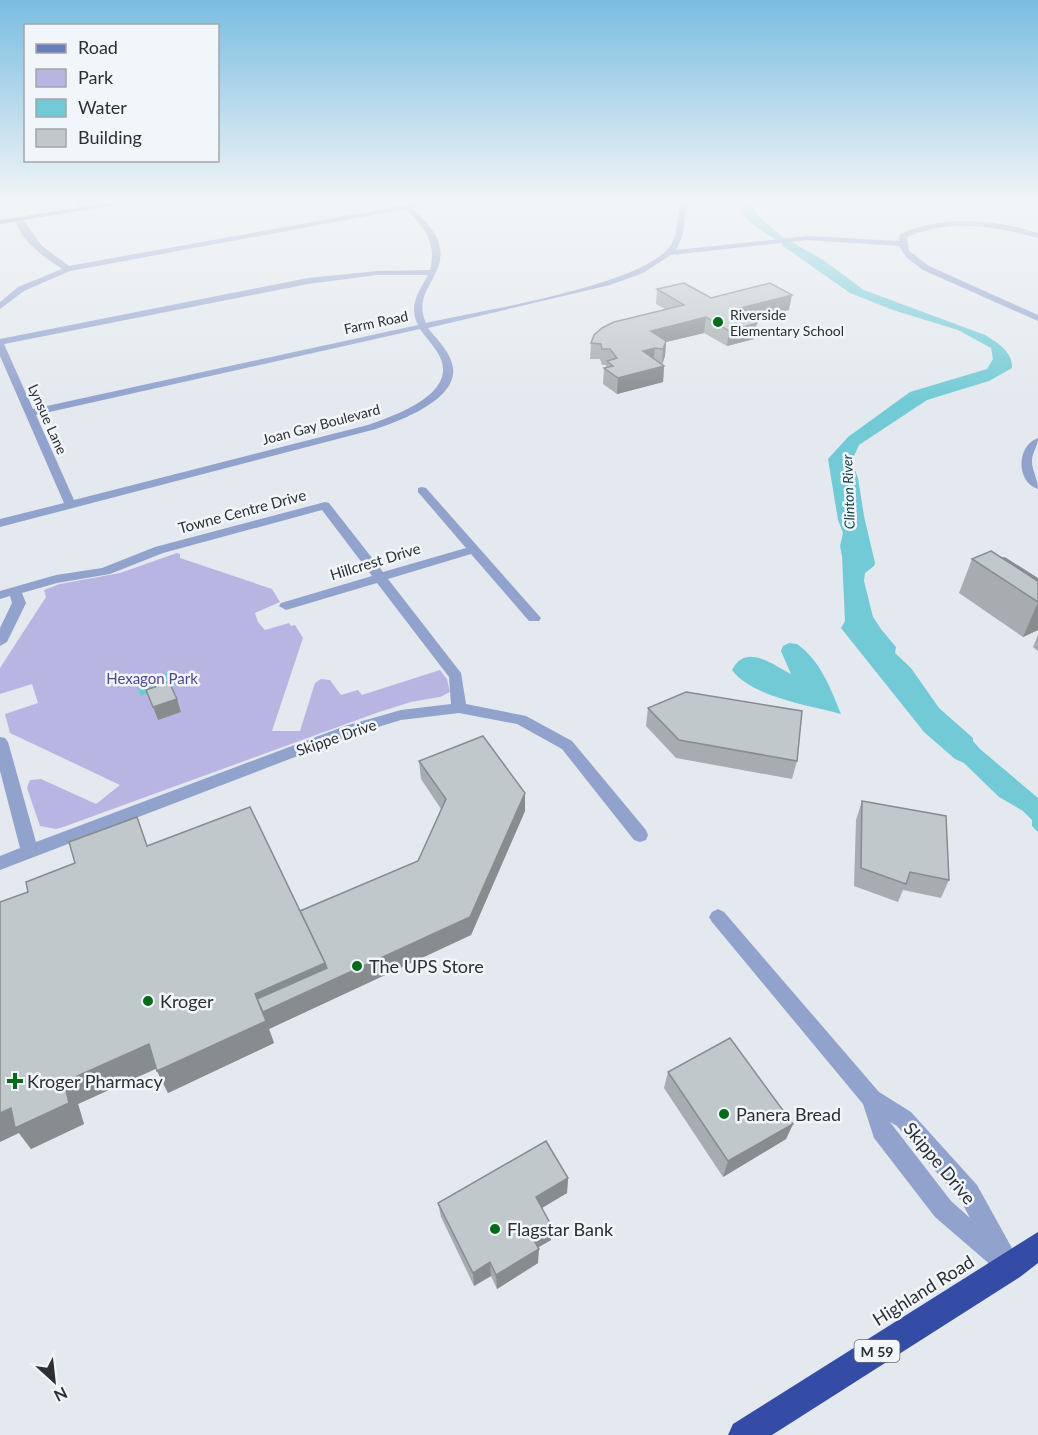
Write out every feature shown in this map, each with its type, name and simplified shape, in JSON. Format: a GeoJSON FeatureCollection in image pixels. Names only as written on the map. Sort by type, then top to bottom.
{"type":"FeatureCollection","features":[{"type":"Feature","properties":{"kind":"highway","name":"Highland Road"},"geometry":{"type":"LineString","coordinates":[[744,1435],[1010,1267],[1038,1246]]}},
{"type":"Feature","properties":{"kind":"street"},"geometry":{"type":"LineString","coordinates":[[0,306],[21,289],[74,268]]}},
{"type":"Feature","properties":{"kind":"street","name":"Joan Gay Boulevard"},"geometry":{"type":"LineString","coordinates":[[0,523],[372,427],[413,411],[443,387],[447,374],[446,358],[419,318],[417,306],[434,268]]}},
{"type":"Feature","properties":{"kind":"street","name":"Farm Road"},"geometry":{"type":"LineString","coordinates":[[29,413],[603,285],[643,268]]}},
{"type":"Feature","properties":{"kind":"street"},"geometry":{"type":"LineString","coordinates":[[926,268],[1038,318]]}},
{"type":"Feature","properties":{"kind":"street"},"geometry":{"type":"LineString","coordinates":[[0,343],[308,281],[377,273],[433,272]]}},
{"type":"Feature","properties":{"kind":"street","name":"Lynsue Lane"},"geometry":{"type":"LineString","coordinates":[[0,343],[70,504]]}},
{"type":"Feature","properties":{"kind":"street"},"geometry":{"type":"LineString","coordinates":[[1038,441],[1031,445],[1026,459],[1030,478],[1038,486]]}},
{"type":"Feature","properties":{"kind":"street"},"geometry":{"type":"LineString","coordinates":[[422,490],[534,618]]}},
{"type":"Feature","properties":{"kind":"street","name":"Towne Centre Drive"},"geometry":{"type":"LineString","coordinates":[[0,595],[56,579],[105,571],[159,550],[325,506],[456,676],[459,708]]}},
{"type":"Feature","properties":{"kind":"street","name":"Hillcrest Drive"},"geometry":{"type":"LineString","coordinates":[[286,606],[474,549]]}},
{"type":"Feature","properties":{"kind":"street"},"geometry":{"type":"LineString","coordinates":[[0,642],[19,603],[15,591]]}},
{"type":"Feature","properties":{"kind":"street","name":"Skippe Drive"},"geometry":{"type":"LineString","coordinates":[[0,863],[350,730],[401,715],[459,708],[521,720],[567,745],[640,835]]}},
{"type":"Feature","properties":{"kind":"street"},"geometry":{"type":"LineString","coordinates":[[0,742],[30,852]]}},
{"type":"Feature","properties":{"kind":"street","name":"Skippe Drive"},"geometry":{"type":"LineString","coordinates":[[718,917],[872,1099],[904,1119],[969,1193],[1010,1267]]}},
{"type":"Feature","properties":{"kind":"street","name":"Skippe Drive"},"geometry":{"type":"LineString","coordinates":[[872,1099],[882,1131],[943,1209],[1010,1267]]}},
{"type":"Feature","properties":{"kind":"green space","name":"Hexagon Park"},"geometry":{"type":"Polygon","coordinates":[[[177,553],[180,554],[180,558],[272,589],[280,602],[255,613],[258,622],[265,630],[289,623],[291,626],[295,625],[303,638],[272,731],[300,731],[315,683],[321,679],[330,680],[341,695],[358,690],[362,695],[440,670],[447,679],[450,692],[440,697],[411,702],[379,712],[66,826],[56,829],[40,826],[27,788],[30,780],[41,779],[96,804],[120,785],[10,733],[5,714],[38,703],[32,684],[0,694],[0,668],[46,597],[44,590],[60,584],[120,573],[177,553]]]}},
{"type":"Feature","properties":{"kind":"water","name":"Clinton River"},"geometry":{"type":"Polygon","coordinates":[[[814,268],[834,268],[864,290],[985,335],[1007,352],[1012,362],[1012,368],[989,381],[927,400],[859,445],[853,465],[858,478],[875,563],[865,573],[864,581],[873,617],[896,647],[895,653],[911,668],[939,708],[973,738],[980,749],[1038,798],[1038,832],[1032,826],[1032,820],[1023,811],[999,797],[964,763],[955,759],[924,732],[841,628],[845,621],[840,546],[843,533],[838,520],[828,459],[848,437],[910,392],[987,369],[993,359],[991,348],[958,330],[893,310],[850,293],[814,268]]]}},
{"type":"Feature","properties":{"kind":"water"},"geometry":{"type":"Polygon","coordinates":[[[789,643],[797,644],[812,658],[829,685],[841,714],[767,693],[753,687],[732,670],[744,658],[752,657],[768,661],[791,674],[781,651],[783,646],[789,643]]]}},
{"type":"Feature","properties":{"kind":"water"},"geometry":{"type":"Polygon","coordinates":[[[176,670],[181,683],[141,696],[135,683],[176,670]]]}},
{"type":"Feature","properties":{"kind":"building"},"geometry":{"type":"Polygon","coordinates":[[[684,283],[711,298],[770,283],[792,295],[733,310],[757,323],[729,331],[706,317],[651,331],[666,341],[663,349],[643,351],[664,366],[618,378],[604,368],[613,366],[607,361],[617,358],[610,349],[602,349],[601,344],[591,343],[594,335],[614,322],[684,305],[657,289],[684,283]]]}},
{"type":"Feature","properties":{"kind":"building"},"geometry":{"type":"Polygon","coordinates":[[[991,551],[1038,581],[1038,602],[972,559],[991,551]]]}},
{"type":"Feature","properties":{"kind":"building"},"geometry":{"type":"Polygon","coordinates":[[[1003,558],[1038,579],[1038,581],[1003,558]]]}},
{"type":"Feature","properties":{"kind":"building"},"geometry":{"type":"Polygon","coordinates":[[[169,682],[177,699],[153,707],[146,690],[169,682]]]}},
{"type":"Feature","properties":{"kind":"building"},"geometry":{"type":"Polygon","coordinates":[[[686,692],[802,711],[797,761],[679,740],[648,708],[686,692]]]}},
{"type":"Feature","properties":{"kind":"building"},"geometry":{"type":"Polygon","coordinates":[[[483,736],[525,793],[470,917],[263,1012],[257,999],[327,968],[300,911],[418,861],[446,799],[419,761],[483,736]]]}},
{"type":"Feature","properties":{"kind":"building"},"geometry":{"type":"Polygon","coordinates":[[[862,801],[946,816],[949,880],[910,872],[906,884],[861,868],[862,801]]]}},
{"type":"Feature","properties":{"kind":"building","name":"Kroger"},"geometry":{"type":"Polygon","coordinates":[[[250,807],[325,963],[255,994],[266,1021],[157,1071],[149,1044],[64,1082],[69,1103],[15,1128],[11,1108],[0,1113],[0,902],[28,892],[26,882],[75,863],[69,842],[137,817],[147,846],[250,807]]]}},
{"type":"Feature","properties":{"kind":"building","name":"Panera Bread"},"geometry":{"type":"Polygon","coordinates":[[[730,1038],[793,1124],[728,1161],[668,1072],[730,1038]]]}},
{"type":"Feature","properties":{"kind":"building","name":"Flagstar Bank"},"geometry":{"type":"Polygon","coordinates":[[[546,1141],[568,1178],[536,1197],[551,1225],[532,1237],[539,1249],[496,1275],[490,1262],[473,1273],[438,1203],[546,1141]]]}},
{"type":"Feature","properties":{"kind":"place","name":"Riverside Elementary School"},"geometry":{"type":"Point","coordinates":[718,322]}},
{"type":"Feature","properties":{"kind":"place","name":"The UPS Store"},"geometry":{"type":"Point","coordinates":[357,966]}},
{"type":"Feature","properties":{"kind":"place","name":"Kroger"},"geometry":{"type":"Point","coordinates":[148,1001]}},
{"type":"Feature","properties":{"kind":"place","name":"Kroger Pharmacy"},"geometry":{"type":"Point","coordinates":[15,1081]}},
{"type":"Feature","properties":{"kind":"place","name":"Panera Bread"},"geometry":{"type":"Point","coordinates":[724,1114]}},
{"type":"Feature","properties":{"kind":"place","name":"Flagstar Bank"},"geometry":{"type":"Point","coordinates":[495,1229]}}]}
